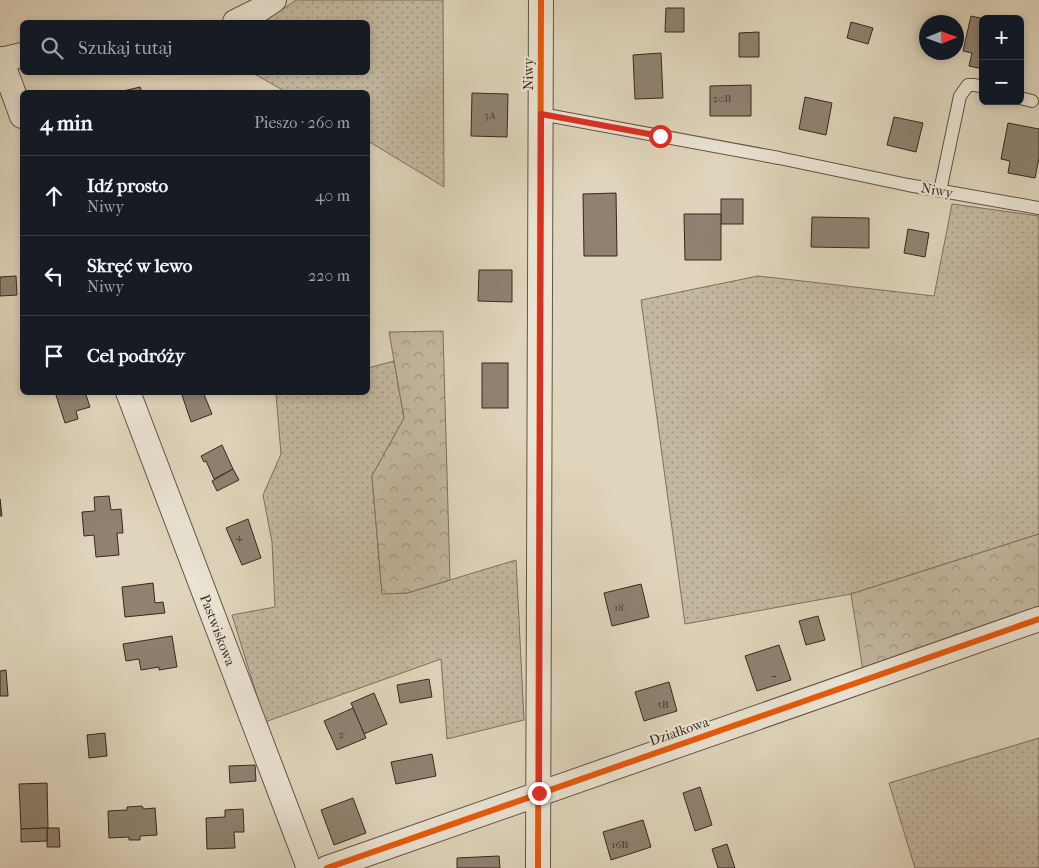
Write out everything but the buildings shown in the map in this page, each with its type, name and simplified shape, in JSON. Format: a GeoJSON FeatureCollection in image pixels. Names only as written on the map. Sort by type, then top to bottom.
{"type":"FeatureCollection","features":[{"type":"Feature","properties":{"kind":"street"},"geometry":{"type":"LineString","coordinates":[[239,20],[274,0]]}},
{"type":"Feature","properties":{"kind":"street","name":"Niwy"},"geometry":{"type":"LineString","coordinates":[[538,868],[541,0]]}},
{"type":"Feature","properties":{"kind":"street"},"geometry":{"type":"LineString","coordinates":[[8,58],[20,108]]}},
{"type":"Feature","properties":{"kind":"street","name":"Pastwiskowa"},"geometry":{"type":"LineString","coordinates":[[129,395],[309,868]]}},
{"type":"Feature","properties":{"kind":"street","name":"Działkowa"},"geometry":{"type":"LineString","coordinates":[[327,868],[1039,619]]}},
{"type":"Feature","properties":{"kind":"lane"},"geometry":{"type":"LineString","coordinates":[[940,191],[960,96],[968,85],[979,86]]}},
{"type":"Feature","properties":{"kind":"lane","name":"Niwy"},"geometry":{"type":"LineString","coordinates":[[541,114],[779,158],[940,191],[1039,208]]}},
{"type":"Feature","properties":{"kind":"green space"},"geometry":{"type":"Polygon","coordinates":[[[296,0],[443,0],[444,187],[370,142],[370,90],[283,90],[256,75],[370,75],[370,20],[267,20],[296,0]]]}},
{"type":"Feature","properties":{"kind":"green space"},"geometry":{"type":"Polygon","coordinates":[[[952,204],[1039,216],[1039,534],[851,594],[685,624],[641,300],[758,276],[934,296],[952,204]]]}},
{"type":"Feature","properties":{"kind":"green space"},"geometry":{"type":"Polygon","coordinates":[[[443,331],[450,580],[407,593],[382,594],[372,476],[404,418],[389,332],[443,331]]]}},
{"type":"Feature","properties":{"kind":"green space"},"geometry":{"type":"Polygon","coordinates":[[[394,361],[404,418],[372,476],[382,593],[407,593],[516,560],[524,720],[447,739],[441,659],[265,722],[232,615],[275,607],[272,542],[263,495],[281,454],[276,395],[370,395],[370,367],[394,361]]]}},
{"type":"Feature","properties":{"kind":"green space"},"geometry":{"type":"Polygon","coordinates":[[[1039,534],[1039,610],[863,671],[851,594],[1039,534]]]}},
{"type":"Feature","properties":{"kind":"green space"},"geometry":{"type":"Polygon","coordinates":[[[1039,738],[1039,868],[915,868],[889,783],[1039,738]]]}},
{"type":"Feature","properties":{"kind":"cycle path"},"geometry":{"type":"LineString","coordinates":[[538,868],[541,0]]}},
{"type":"Feature","properties":{"kind":"cycle path"},"geometry":{"type":"LineString","coordinates":[[327,868],[1039,619]]}},
{"type":"Feature","properties":{"kind":"route"},"geometry":{"type":"LineString","coordinates":[[539,793],[541,114],[660,136]]}}]}
